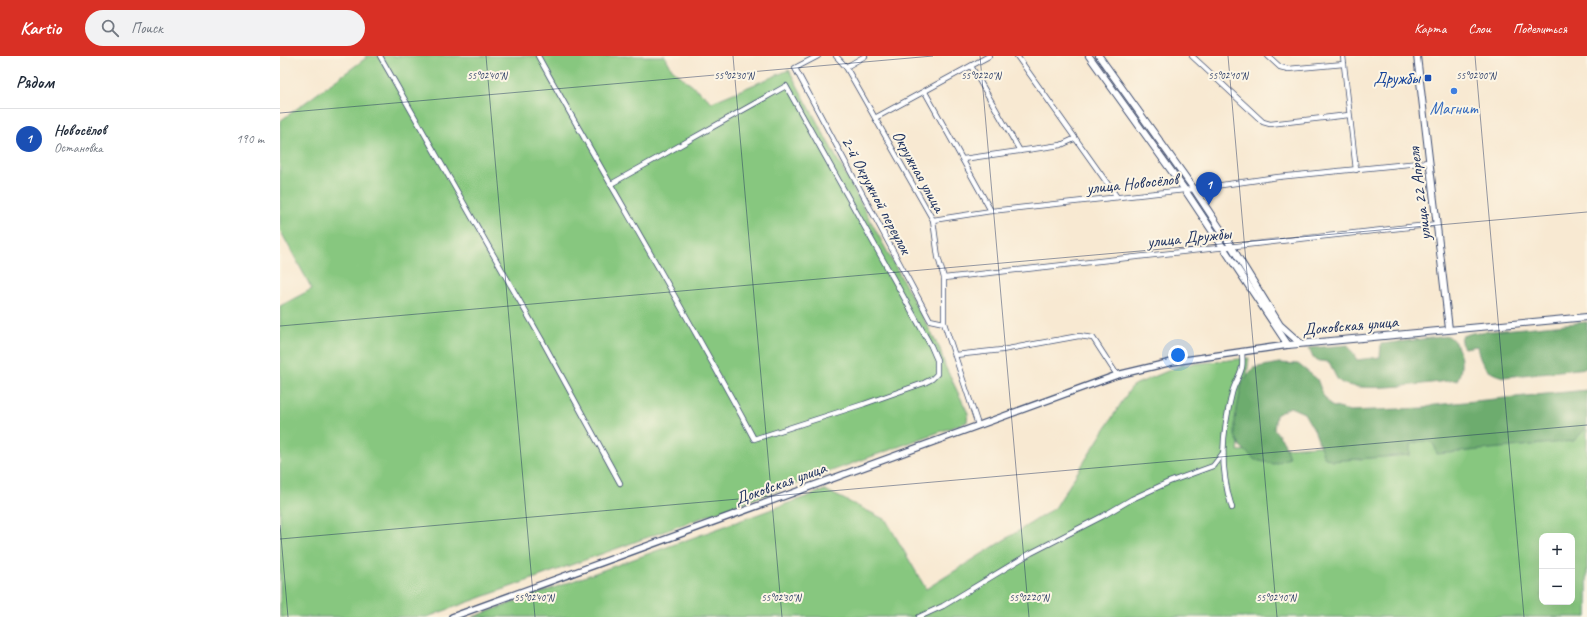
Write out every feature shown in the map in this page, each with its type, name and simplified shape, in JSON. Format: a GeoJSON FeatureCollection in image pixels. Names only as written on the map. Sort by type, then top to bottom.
{"type":"FeatureCollection","features":[{"type":"Feature","properties":{"kind":"main road"},"geometry":{"type":"LineString","coordinates":[[1089,56],[1185,190],[1288,345]]}},
{"type":"Feature","properties":{"kind":"main road"},"geometry":{"type":"LineString","coordinates":[[1099,56],[1194,189],[1280,325],[1300,343]]}},
{"type":"Feature","properties":{"kind":"main road","name":"улица 22 Апреля"},"geometry":{"type":"LineString","coordinates":[[1417,56],[1449,329]]}},
{"type":"Feature","properties":{"kind":"main road","name":"Доковская улица"},"geometry":{"type":"LineString","coordinates":[[1288,345],[1587,317]]}},
{"type":"Feature","properties":{"kind":"street"},"geometry":{"type":"LineString","coordinates":[[380,56],[543,342],[620,483]]}},
{"type":"Feature","properties":{"kind":"street"},"geometry":{"type":"LineString","coordinates":[[538,56],[754,439],[924,383],[932,379],[937,374],[937,360],[931,346],[786,86],[611,184]]}},
{"type":"Feature","properties":{"kind":"street","name":"2-й Окружной переулок"},"geometry":{"type":"LineString","coordinates":[[818,56],[795,68],[930,320],[944,323]]}},
{"type":"Feature","properties":{"kind":"street","name":"Окружная улица"},"geometry":{"type":"LineString","coordinates":[[836,56],[846,67],[933,220],[938,257],[944,278],[944,323],[978,425]]}},
{"type":"Feature","properties":{"kind":"street"},"geometry":{"type":"LineString","coordinates":[[846,67],[865,56]]}},
{"type":"Feature","properties":{"kind":"street"},"geometry":{"type":"LineString","coordinates":[[875,118],[989,56]]}},
{"type":"Feature","properties":{"kind":"street"},"geometry":{"type":"LineString","coordinates":[[1017,56],[1074,139],[1117,197]]}},
{"type":"Feature","properties":{"kind":"street"},"geometry":{"type":"LineString","coordinates":[[1192,56],[1263,122],[1270,124],[1349,115]]}},
{"type":"Feature","properties":{"kind":"street"},"geometry":{"type":"LineString","coordinates":[[1268,56],[1280,67],[1288,70],[1344,64]]}},
{"type":"Feature","properties":{"kind":"street"},"geometry":{"type":"LineString","coordinates":[[1343,56],[1356,170]]}},
{"type":"Feature","properties":{"kind":"street"},"geometry":{"type":"LineString","coordinates":[[971,66],[1020,151]]}},
{"type":"Feature","properties":{"kind":"street"},"geometry":{"type":"LineString","coordinates":[[925,92],[991,211]]}},
{"type":"Feature","properties":{"kind":"street"},"geometry":{"type":"LineString","coordinates":[[963,159],[1061,145],[1074,139]]}},
{"type":"Feature","properties":{"kind":"street","name":"улица Новосёлов"},"geometry":{"type":"LineString","coordinates":[[933,220],[991,211],[1194,189],[1278,177],[1429,162]]}},
{"type":"Feature","properties":{"kind":"street","name":"улица Дружбы"},"geometry":{"type":"LineString","coordinates":[[944,278],[1222,246],[1437,224]]}},
{"type":"Feature","properties":{"kind":"street"},"geometry":{"type":"LineString","coordinates":[[955,355],[1002,350],[1079,336],[1093,338],[1117,375]]}},
{"type":"Feature","properties":{"kind":"street","name":"Доковская улица"},"geometry":{"type":"LineString","coordinates":[[452,617],[1117,375],[1172,362],[1288,345]]}},
{"type":"Feature","properties":{"kind":"street"},"geometry":{"type":"LineString","coordinates":[[1232,508],[1225,486],[1223,453],[1226,420],[1233,390],[1242,366],[1242,351]]}},
{"type":"Feature","properties":{"kind":"street"},"geometry":{"type":"LineString","coordinates":[[919,617],[943,606],[1031,553],[1103,516],[1132,499],[1169,482],[1214,466],[1223,453]]}},
{"type":"Feature","properties":{"kind":"green space"},"geometry":{"type":"Polygon","coordinates":[[[365,56],[665,56],[672,69],[712,102],[789,70],[940,349],[945,366],[968,413],[967,422],[427,617],[280,617],[280,306],[312,289],[280,230],[280,121],[366,58],[365,56]]]}},
{"type":"Feature","properties":{"kind":"green space"},"geometry":{"type":"Polygon","coordinates":[[[1587,322],[1587,368],[1504,377],[1493,373],[1485,367],[1480,358],[1477,346],[1464,348],[1461,343],[1462,336],[1472,333],[1587,322]]]}},
{"type":"Feature","properties":{"kind":"green space"},"geometry":{"type":"Polygon","coordinates":[[[1448,336],[1456,344],[1459,350],[1461,369],[1457,380],[1414,385],[1361,387],[1347,385],[1339,381],[1329,362],[1320,361],[1313,358],[1309,348],[1348,345],[1357,360],[1380,357],[1381,344],[1448,336]]]}},
{"type":"Feature","properties":{"kind":"green space"},"geometry":{"type":"Polygon","coordinates":[[[1249,358],[1238,451],[1587,429],[1587,617],[473,617],[825,490],[886,520],[926,589],[1055,508],[1132,386],[1182,365],[1249,358]]]}},
{"type":"Feature","properties":{"kind":"green space"},"geometry":{"type":"Polygon","coordinates":[[[1279,363],[1298,364],[1317,379],[1323,395],[1331,406],[1350,411],[1424,408],[1434,405],[1587,390],[1587,427],[1574,441],[1437,454],[1431,442],[1422,441],[1410,445],[1410,455],[1332,461],[1324,457],[1315,432],[1304,413],[1290,407],[1276,415],[1274,429],[1284,442],[1289,458],[1274,464],[1255,460],[1241,447],[1235,436],[1235,419],[1242,383],[1253,368],[1279,363]]]}},
{"type":"Feature","properties":{"kind":"place","name":"Дружбы"},"geometry":{"type":"Point","coordinates":[1428,78]}},
{"type":"Feature","properties":{"kind":"place","name":"Магнит"},"geometry":{"type":"Point","coordinates":[1454,91]}},
{"type":"Feature","properties":{"kind":"place","name":"Новосёлов"},"geometry":{"type":"Point","coordinates":[1209,205]}}]}
